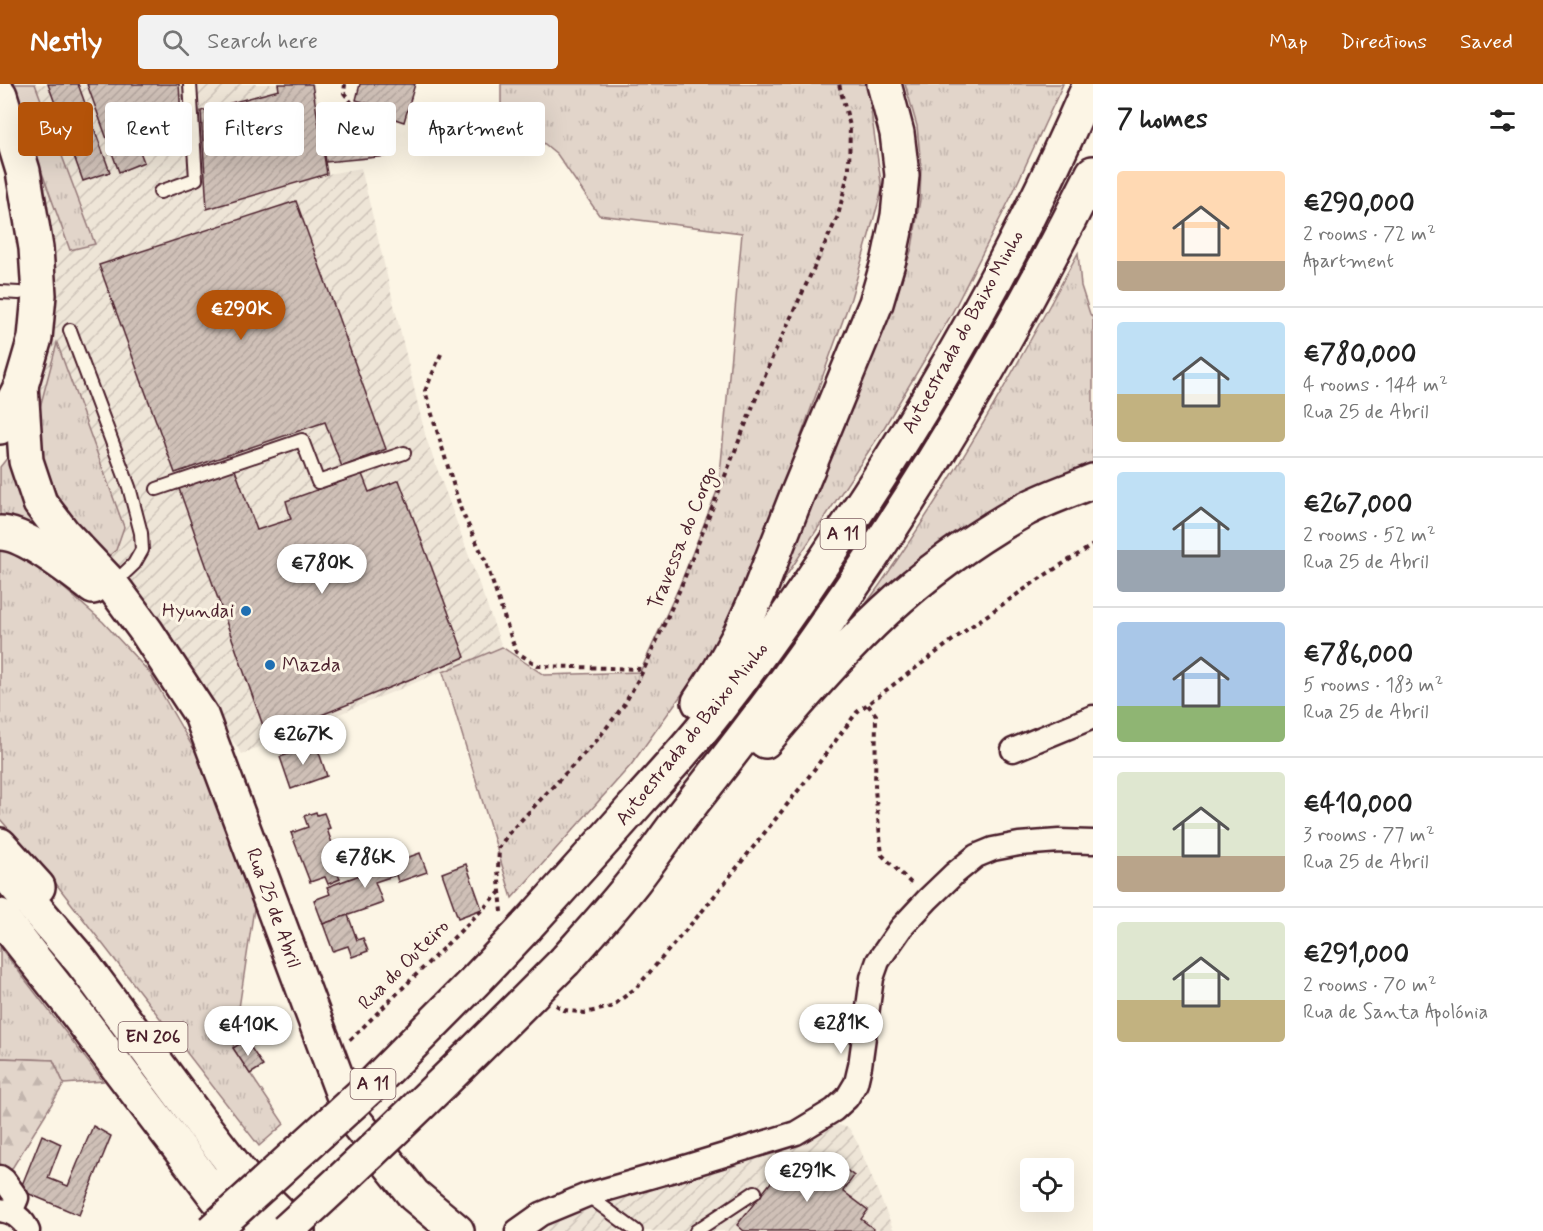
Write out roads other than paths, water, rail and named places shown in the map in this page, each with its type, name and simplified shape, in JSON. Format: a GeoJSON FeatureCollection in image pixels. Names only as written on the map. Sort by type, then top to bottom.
{"type":"FeatureCollection","features":[{"type":"Feature","properties":{"kind":"main road","name":"A 11"},"geometry":{"type":"LineString","coordinates":[[568,881],[699,703],[740,634],[876,303],[889,259],[898,216],[902,175],[897,133],[884,84]]}},
{"type":"Feature","properties":{"kind":"main road","name":"Autoestrada do Baixo Minho"},"geometry":{"type":"LineString","coordinates":[[212,1231],[370,1087],[466,990],[515,923],[568,881],[716,713],[797,602],[872,490],[939,380],[1041,191],[1088,88]]}},
{"type":"Feature","properties":{"kind":"main road","name":"Rua 25 de Abril"},"geometry":{"type":"LineString","coordinates":[[0,95],[23,171],[36,249],[39,296],[35,338],[10,386],[0,427]]}},
{"type":"Feature","properties":{"kind":"main road","name":"Rua 25 de Abril"},"geometry":{"type":"LineString","coordinates":[[0,162],[16,249],[10,293],[16,333],[4,378],[10,386],[26,461],[40,503],[63,533],[112,585],[146,631],[201,715],[351,1116],[414,1195],[456,1231]]}},
{"type":"Feature","properties":{"kind":"main road","name":"Autoestrada do Baixo Minho"},"geometry":{"type":"LineString","coordinates":[[286,1231],[437,1090],[565,961],[633,882],[828,622],[883,540],[1003,344],[1093,173]]}},
{"type":"Feature","properties":{"kind":"main road"},"geometry":{"type":"LineString","coordinates":[[633,882],[701,816],[854,641],[909,590],[990,530],[1028,508],[1093,481]]}},
{"type":"Feature","properties":{"kind":"main road","name":"Rua 25 de Abril"},"geometry":{"type":"LineString","coordinates":[[0,533],[8,533],[48,553],[146,631]]}},
{"type":"Feature","properties":{"kind":"main road","name":"EN 206"},"geometry":{"type":"LineString","coordinates":[[0,845],[30,876],[88,949],[198,1099],[300,1231]]}},
{"type":"Feature","properties":{"kind":"main road"},"geometry":{"type":"LineString","coordinates":[[0,867],[81,962],[244,1178],[300,1231]]}},
{"type":"Feature","properties":{"kind":"main road"},"geometry":{"type":"LineString","coordinates":[[0,891],[68,975],[188,1137],[231,1189],[260,1231]]}},
{"type":"Feature","properties":{"kind":"main road","name":"EN 206"},"geometry":{"type":"LineString","coordinates":[[0,916],[217,1198],[249,1231]]}},
{"type":"Feature","properties":{"kind":"street"},"geometry":{"type":"LineString","coordinates":[[1013,750],[1093,717]]}},
{"type":"Feature","properties":{"kind":"street"},"geometry":{"type":"LineString","coordinates":[[517,1231],[542,1215],[587,1195],[796,1133],[834,1110],[847,1098],[855,1083],[860,1066],[872,978],[878,961],[901,928],[928,899],[976,856],[993,849],[1019,844],[1093,842]]}},
{"type":"Feature","properties":{"kind":"street"},"geometry":{"type":"LineString","coordinates":[[0,1178],[4,1180],[16,1198],[6,1211],[20,1218],[28,1231]]}},
{"type":"Feature","properties":{"kind":"lane"},"geometry":{"type":"LineString","coordinates":[[160,192],[196,178],[190,84]]}},
{"type":"Feature","properties":{"kind":"lane"},"geometry":{"type":"LineString","coordinates":[[70,330],[129,487],[141,533],[142,550],[134,564],[112,585]]}},
{"type":"Feature","properties":{"kind":"lane"},"geometry":{"type":"LineString","coordinates":[[157,489],[302,440],[318,482],[404,453]]}},
{"type":"Feature","properties":{"kind":"lane"},"geometry":{"type":"LineString","coordinates":[[696,1231],[754,1192]]}},
{"type":"Feature","properties":{"kind":"lane"},"geometry":{"type":"LineString","coordinates":[[587,1195],[636,1231]]}},
{"type":"Feature","properties":{"kind":"place","name":"Hyundai"},"geometry":{"type":"Point","coordinates":[246,611]}},
{"type":"Feature","properties":{"kind":"place","name":"Mazda"},"geometry":{"type":"Point","coordinates":[270,665]}}]}
